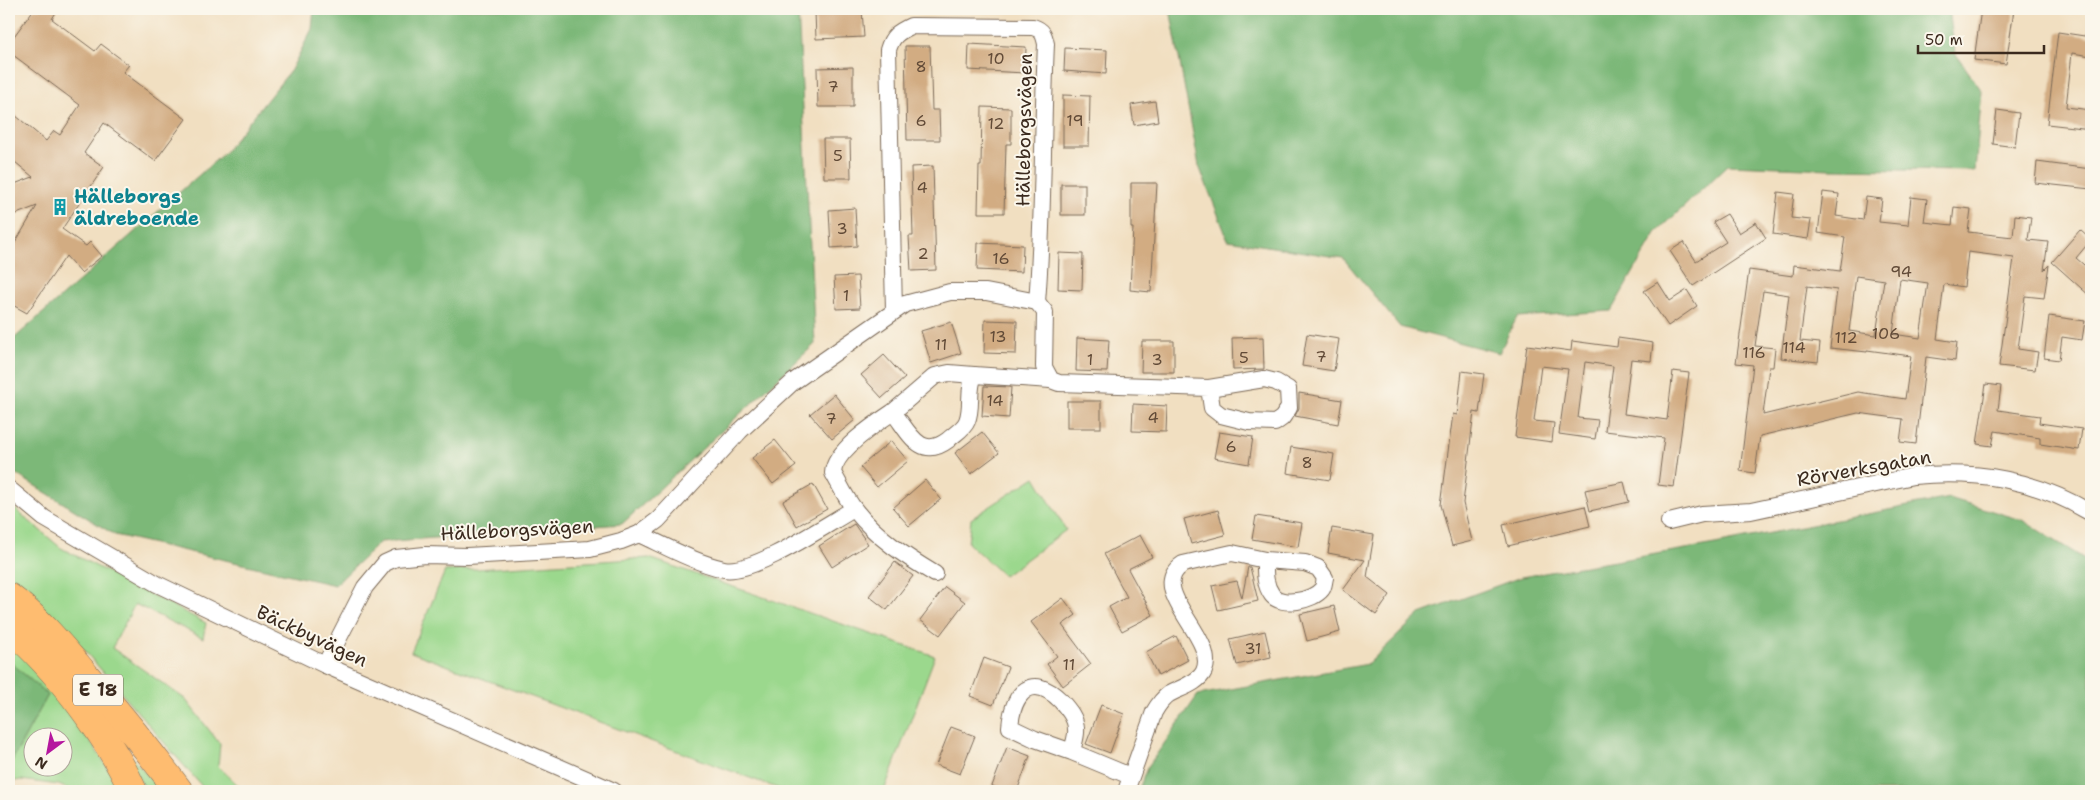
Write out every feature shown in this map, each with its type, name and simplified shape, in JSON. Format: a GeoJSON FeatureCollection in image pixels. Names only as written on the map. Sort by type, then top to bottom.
{"type":"FeatureCollection","features":[{"type":"Feature","properties":{"kind":"highway","name":"E 18"},"geometry":{"type":"LineString","coordinates":[[9,597],[62,648],[146,746],[179,791]]}},
{"type":"Feature","properties":{"kind":"highway","name":"E 18"},"geometry":{"type":"LineString","coordinates":[[9,627],[53,672],[82,708],[108,744],[133,791]]}},
{"type":"Feature","properties":{"kind":"street","name":"Hälleborgsvägen"},"geometry":{"type":"LineString","coordinates":[[325,665],[365,587],[385,563],[425,555],[467,556],[590,549],[639,534],[658,520],[740,432],[793,382],[894,310],[905,304],[950,292],[986,292],[1037,302],[1042,236],[1046,44],[1044,34],[1040,29],[1033,27],[911,26],[898,32],[891,40],[888,50],[894,310]]}},
{"type":"Feature","properties":{"kind":"street"},"geometry":{"type":"LineString","coordinates":[[1037,302],[1045,312],[1044,367],[1051,380]]}},
{"type":"Feature","properties":{"kind":"street"},"geometry":{"type":"LineString","coordinates":[[935,574],[887,543],[854,509],[833,473],[833,468],[840,454],[893,412],[934,376],[949,373],[1051,380],[1059,383],[1209,388],[1264,379],[1276,382],[1288,389],[1289,408],[1282,418],[1275,423],[1249,422],[1221,415],[1212,408],[1209,388]]}},
{"type":"Feature","properties":{"kind":"street"},"geometry":{"type":"LineString","coordinates":[[893,412],[917,442],[925,448],[934,448],[950,438],[967,421],[970,409],[970,387],[974,375]]}},
{"type":"Feature","properties":{"kind":"street","name":"Rörverksgatan"},"geometry":{"type":"LineString","coordinates":[[1669,522],[1702,514],[1751,510],[1913,476],[1939,474],[1993,476],[2028,483],[2071,501],[2091,513]]}},
{"type":"Feature","properties":{"kind":"street","name":"Bäckbyvägen"},"geometry":{"type":"LineString","coordinates":[[9,489],[44,518],[134,571],[325,665],[614,791]]}},
{"type":"Feature","properties":{"kind":"street"},"geometry":{"type":"LineString","coordinates":[[639,534],[725,569],[735,569],[777,554],[854,509]]}},
{"type":"Feature","properties":{"kind":"street"},"geometry":{"type":"LineString","coordinates":[[1072,752],[1076,730],[1074,719],[1066,706],[1049,690],[1042,687],[1032,686],[1025,690],[1014,707],[1010,727],[1035,739],[1072,752],[1128,784],[1154,712],[1160,701],[1199,678],[1206,666],[1207,660],[1202,644],[1178,605],[1173,590],[1172,577],[1177,568],[1183,564],[1232,552],[1265,560]]}},
{"type":"Feature","properties":{"kind":"green space"},"geometry":{"type":"Polygon","coordinates":[[[314,9],[798,9],[815,344],[622,524],[380,542],[335,585],[115,535],[11,471],[9,464],[9,343],[224,153],[291,70],[312,29],[314,9]]]}},
{"type":"Feature","properties":{"kind":"green space"},"geometry":{"type":"Polygon","coordinates":[[[1170,9],[1949,9],[1955,53],[1982,91],[1975,171],[1728,165],[1656,233],[1611,311],[1517,317],[1499,353],[1400,327],[1343,258],[1228,240],[1199,166],[1170,9]]]}},
{"type":"Feature","properties":{"kind":"green space"},"geometry":{"type":"Polygon","coordinates":[[[1035,477],[1066,530],[1004,576],[968,543],[971,519],[1035,477]]]}},
{"type":"Feature","properties":{"kind":"green space"},"geometry":{"type":"Polygon","coordinates":[[[1949,498],[2022,520],[2091,563],[2091,791],[1138,791],[1147,768],[1198,695],[1368,664],[1420,614],[1521,577],[1715,544],[1949,498]]]}},
{"type":"Feature","properties":{"kind":"green space"},"geometry":{"type":"Polygon","coordinates":[[[9,504],[61,548],[206,623],[203,638],[135,604],[112,648],[185,699],[220,744],[218,766],[244,791],[206,791],[77,642],[9,583],[9,504]]]}},
{"type":"Feature","properties":{"kind":"green space"},"geometry":{"type":"Polygon","coordinates":[[[649,558],[935,656],[884,791],[785,791],[411,652],[445,571],[649,558]]]}},
{"type":"Feature","properties":{"kind":"green space"},"geometry":{"type":"Polygon","coordinates":[[[9,638],[54,686],[123,791],[72,791],[59,785],[21,780],[9,782],[9,766],[22,742],[22,778],[72,778],[72,728],[30,728],[48,695],[9,661],[9,638]]]}},
{"type":"Feature","properties":{"kind":"green space"},"geometry":{"type":"Polygon","coordinates":[[[9,661],[48,695],[30,728],[22,728],[22,742],[9,766],[9,661]]]}},
{"type":"Feature","properties":{"kind":"green space"},"geometry":{"type":"Polygon","coordinates":[[[114,736],[161,791],[146,791],[114,736]]]}},
{"type":"Feature","properties":{"kind":"building"},"geometry":{"type":"Polygon","coordinates":[[[34,9],[58,9],[52,19],[95,51],[101,44],[129,65],[123,72],[186,119],[155,161],[104,123],[84,153],[104,167],[62,229],[86,246],[90,242],[102,256],[81,273],[66,256],[27,313],[9,303],[9,253],[37,206],[9,217],[9,186],[33,177],[9,157],[9,110],[46,141],[54,131],[60,135],[80,105],[9,52],[9,43],[34,9]]]}},
{"type":"Feature","properties":{"kind":"building"},"geometry":{"type":"Polygon","coordinates":[[[1981,9],[2014,9],[2006,64],[1974,60],[1981,9]]]}},
{"type":"Feature","properties":{"kind":"building"},"geometry":{"type":"Polygon","coordinates":[[[862,10],[864,37],[816,39],[815,12],[862,10]]]}},
{"type":"Feature","properties":{"kind":"building"},"geometry":{"type":"Polygon","coordinates":[[[2058,32],[2091,37],[2091,56],[2072,53],[2066,107],[2091,110],[2091,129],[2047,124],[2058,32]]]}},
{"type":"Feature","properties":{"kind":"building"},"geometry":{"type":"Polygon","coordinates":[[[969,44],[1026,47],[1025,73],[968,70],[969,44]]]}},
{"type":"Feature","properties":{"kind":"building"},"geometry":{"type":"Polygon","coordinates":[[[905,46],[930,46],[932,110],[939,110],[940,140],[907,140],[905,46]]]}},
{"type":"Feature","properties":{"kind":"building"},"geometry":{"type":"Polygon","coordinates":[[[1065,48],[1107,50],[1106,74],[1064,71],[1065,48]]]}},
{"type":"Feature","properties":{"kind":"building"},"geometry":{"type":"Polygon","coordinates":[[[853,67],[853,107],[818,107],[817,68],[853,67]]]}},
{"type":"Feature","properties":{"kind":"building"},"geometry":{"type":"Polygon","coordinates":[[[1063,95],[1090,96],[1089,146],[1063,146],[1063,95]]]}},
{"type":"Feature","properties":{"kind":"building"},"geometry":{"type":"Polygon","coordinates":[[[1155,101],[1158,121],[1134,125],[1131,105],[1155,101]]]}},
{"type":"Feature","properties":{"kind":"building"},"geometry":{"type":"Polygon","coordinates":[[[982,107],[1011,108],[1011,144],[1006,144],[1004,213],[978,213],[982,107]]]}},
{"type":"Feature","properties":{"kind":"building"},"geometry":{"type":"Polygon","coordinates":[[[1997,110],[2019,113],[2015,147],[1993,144],[1997,110]]]}},
{"type":"Feature","properties":{"kind":"building"},"geometry":{"type":"Polygon","coordinates":[[[823,139],[850,139],[851,178],[824,178],[823,139]]]}},
{"type":"Feature","properties":{"kind":"building"},"geometry":{"type":"Polygon","coordinates":[[[2037,162],[2091,169],[2091,189],[2035,183],[2037,162]]]}},
{"type":"Feature","properties":{"kind":"building"},"geometry":{"type":"Polygon","coordinates":[[[933,166],[936,270],[911,271],[909,236],[913,236],[911,167],[933,166]]]}},
{"type":"Feature","properties":{"kind":"building"},"geometry":{"type":"Polygon","coordinates":[[[1131,183],[1157,183],[1151,292],[1130,290],[1133,228],[1131,228],[1131,183]]]}},
{"type":"Feature","properties":{"kind":"building"},"geometry":{"type":"Polygon","coordinates":[[[1061,184],[1085,184],[1085,215],[1061,215],[1061,184]]]}},
{"type":"Feature","properties":{"kind":"building"},"geometry":{"type":"Polygon","coordinates":[[[1778,192],[1794,194],[1791,218],[1811,220],[1808,239],[1773,234],[1778,192]]]}},
{"type":"Feature","properties":{"kind":"building"},"geometry":{"type":"Polygon","coordinates":[[[1823,192],[1839,194],[1836,216],[1863,220],[1866,197],[1882,199],[1879,222],[1908,225],[1911,197],[1927,199],[1924,222],[1952,225],[1954,207],[1971,209],[1968,232],[2013,237],[2015,215],[2031,217],[2028,240],[2048,242],[2044,270],[2049,265],[2044,298],[2025,296],[2018,349],[2038,352],[2035,370],[1999,366],[2014,258],[1968,252],[1964,287],[1944,284],[1937,339],[1957,342],[1955,361],[1926,357],[1916,444],[1900,442],[1903,419],[1858,413],[1760,436],[1755,473],[1740,471],[1753,365],[1736,363],[1749,270],[1793,276],[1794,265],[1840,271],[1845,237],[1818,233],[1823,192]],[[1856,276],[1849,331],[1876,335],[1884,280],[1856,276]],[[1900,279],[1893,334],[1920,338],[1928,283],[1900,279]],[[1807,286],[1800,341],[1820,343],[1818,362],[1781,358],[1789,295],[1763,291],[1755,346],[1775,348],[1773,367],[1769,367],[1763,415],[1858,392],[1905,399],[1911,356],[1867,350],[1867,352],[1830,348],[1837,290],[1807,286]]]}},
{"type":"Feature","properties":{"kind":"building"},"geometry":{"type":"Polygon","coordinates":[[[855,208],[857,246],[831,248],[829,210],[855,208]]]}},
{"type":"Feature","properties":{"kind":"building"},"geometry":{"type":"Polygon","coordinates":[[[1727,214],[1739,233],[1756,222],[1766,238],[1693,286],[1670,251],[1684,242],[1696,261],[1726,242],[1713,222],[1727,214]]]}},
{"type":"Feature","properties":{"kind":"building"},"geometry":{"type":"Polygon","coordinates":[[[2080,230],[2091,240],[2076,258],[2091,271],[2091,297],[2052,262],[2080,230]]]}},
{"type":"Feature","properties":{"kind":"building"},"geometry":{"type":"Polygon","coordinates":[[[978,243],[1023,245],[1022,272],[977,270],[978,243]]]}},
{"type":"Feature","properties":{"kind":"building"},"geometry":{"type":"Polygon","coordinates":[[[1059,253],[1083,254],[1082,290],[1058,289],[1059,253]]]}},
{"type":"Feature","properties":{"kind":"building"},"geometry":{"type":"Polygon","coordinates":[[[858,276],[860,308],[836,309],[834,277],[858,276]]]}},
{"type":"Feature","properties":{"kind":"building"},"geometry":{"type":"Polygon","coordinates":[[[1658,282],[1670,301],[1687,290],[1697,306],[1668,326],[1644,291],[1658,282]]]}},
{"type":"Feature","properties":{"kind":"building"},"geometry":{"type":"Polygon","coordinates":[[[2049,316],[2085,321],[2082,340],[2062,337],[2059,360],[2044,358],[2049,316]]]}},
{"type":"Feature","properties":{"kind":"building"},"geometry":{"type":"Polygon","coordinates":[[[985,320],[1017,321],[1016,354],[984,353],[985,320]]]}},
{"type":"Feature","properties":{"kind":"building"},"geometry":{"type":"Polygon","coordinates":[[[951,322],[961,353],[931,363],[921,331],[951,322]]]}},
{"type":"Feature","properties":{"kind":"building"},"geometry":{"type":"Polygon","coordinates":[[[1307,334],[1339,339],[1334,371],[1302,366],[1307,334]]]}},
{"type":"Feature","properties":{"kind":"building"},"geometry":{"type":"Polygon","coordinates":[[[1263,337],[1264,369],[1233,370],[1232,338],[1263,337]]]}},
{"type":"Feature","properties":{"kind":"building"},"geometry":{"type":"Polygon","coordinates":[[[1077,338],[1109,340],[1107,372],[1076,371],[1077,338]]]}},
{"type":"Feature","properties":{"kind":"building"},"geometry":{"type":"Polygon","coordinates":[[[1618,338],[1653,343],[1651,361],[1631,359],[1624,414],[1667,420],[1673,371],[1689,373],[1674,487],[1658,485],[1664,438],[1605,431],[1613,366],[1585,362],[1578,418],[1598,420],[1595,439],[1559,434],[1568,369],[1541,366],[1534,421],[1554,423],[1552,442],[1515,437],[1527,345],[1571,351],[1572,341],[1617,347],[1618,338]]]}},
{"type":"Feature","properties":{"kind":"building"},"geometry":{"type":"Polygon","coordinates":[[[1142,341],[1174,341],[1174,372],[1141,372],[1142,341]]]}},
{"type":"Feature","properties":{"kind":"building"},"geometry":{"type":"Polygon","coordinates":[[[884,355],[905,378],[882,398],[861,375],[884,355]]]}},
{"type":"Feature","properties":{"kind":"building"},"geometry":{"type":"Polygon","coordinates":[[[1462,371],[1484,374],[1479,413],[1474,412],[1463,503],[1472,541],[1452,546],[1441,505],[1453,414],[1457,415],[1462,371]]]}},
{"type":"Feature","properties":{"kind":"building"},"geometry":{"type":"Polygon","coordinates":[[[1986,384],[2001,386],[1998,410],[2040,416],[2039,423],[2082,429],[2079,450],[2040,444],[2040,438],[1995,431],[1992,446],[1977,444],[1986,384]]]}},
{"type":"Feature","properties":{"kind":"building"},"geometry":{"type":"Polygon","coordinates":[[[984,386],[1011,387],[1009,418],[982,416],[984,386]]]}},
{"type":"Feature","properties":{"kind":"building"},"geometry":{"type":"Polygon","coordinates":[[[1299,393],[1342,400],[1338,424],[1295,416],[1299,408],[1299,393]]]}},
{"type":"Feature","properties":{"kind":"building"},"geometry":{"type":"Polygon","coordinates":[[[834,394],[855,420],[832,439],[810,414],[834,394]]]}},
{"type":"Feature","properties":{"kind":"building"},"geometry":{"type":"Polygon","coordinates":[[[1067,401],[1101,401],[1101,428],[1067,428],[1067,401]]]}},
{"type":"Feature","properties":{"kind":"building"},"geometry":{"type":"Polygon","coordinates":[[[1133,404],[1167,406],[1166,432],[1132,431],[1133,404]]]}},
{"type":"Feature","properties":{"kind":"building"},"geometry":{"type":"Polygon","coordinates":[[[982,432],[999,453],[971,474],[955,453],[982,432]]]}},
{"type":"Feature","properties":{"kind":"building"},"geometry":{"type":"Polygon","coordinates":[[[1219,432],[1253,437],[1249,464],[1214,458],[1219,432]]]}},
{"type":"Feature","properties":{"kind":"building"},"geometry":{"type":"Polygon","coordinates":[[[775,440],[796,466],[773,484],[752,458],[775,440]]]}},
{"type":"Feature","properties":{"kind":"building"},"geometry":{"type":"Polygon","coordinates":[[[891,441],[908,461],[877,487],[860,467],[891,441]]]}},
{"type":"Feature","properties":{"kind":"building"},"geometry":{"type":"Polygon","coordinates":[[[1291,447],[1334,454],[1330,480],[1287,473],[1291,447]]]}},
{"type":"Feature","properties":{"kind":"building"},"geometry":{"type":"Polygon","coordinates":[[[925,480],[941,499],[909,526],[893,508],[925,480]]]}},
{"type":"Feature","properties":{"kind":"building"},"geometry":{"type":"Polygon","coordinates":[[[1624,482],[1629,502],[1590,511],[1585,490],[1624,482]]]}},
{"type":"Feature","properties":{"kind":"building"},"geometry":{"type":"Polygon","coordinates":[[[813,484],[827,509],[797,526],[783,501],[813,484]]]}},
{"type":"Feature","properties":{"kind":"building"},"geometry":{"type":"Polygon","coordinates":[[[1585,506],[1590,526],[1508,546],[1503,525],[1585,506]]]}},
{"type":"Feature","properties":{"kind":"building"},"geometry":{"type":"Polygon","coordinates":[[[1218,510],[1225,535],[1191,544],[1184,519],[1218,510]]]}},
{"type":"Feature","properties":{"kind":"building"},"geometry":{"type":"Polygon","coordinates":[[[1256,516],[1302,523],[1298,547],[1252,539],[1256,516]]]}},
{"type":"Feature","properties":{"kind":"building"},"geometry":{"type":"Polygon","coordinates":[[[854,524],[868,544],[832,567],[819,546],[854,524]]]}},
{"type":"Feature","properties":{"kind":"building"},"geometry":{"type":"Polygon","coordinates":[[[1332,528],[1374,535],[1367,577],[1390,595],[1376,615],[1343,590],[1365,560],[1328,553],[1332,528]]]}},
{"type":"Feature","properties":{"kind":"building"},"geometry":{"type":"Polygon","coordinates":[[[1140,535],[1152,557],[1128,569],[1153,615],[1122,631],[1109,607],[1127,597],[1104,554],[1140,535]]]}},
{"type":"Feature","properties":{"kind":"building"},"geometry":{"type":"Polygon","coordinates":[[[895,562],[913,576],[887,610],[869,596],[895,562]]]}},
{"type":"Feature","properties":{"kind":"building"},"geometry":{"type":"Polygon","coordinates":[[[1248,567],[1250,567],[1258,601],[1218,610],[1212,586],[1237,581],[1242,598],[1248,567]]]}},
{"type":"Feature","properties":{"kind":"building"},"geometry":{"type":"Polygon","coordinates":[[[945,587],[965,602],[940,635],[920,620],[945,587]]]}},
{"type":"Feature","properties":{"kind":"building"},"geometry":{"type":"Polygon","coordinates":[[[1063,598],[1076,615],[1062,625],[1091,664],[1063,686],[1047,664],[1057,656],[1031,622],[1063,598]]]}},
{"type":"Feature","properties":{"kind":"building"},"geometry":{"type":"Polygon","coordinates":[[[1334,606],[1340,632],[1307,641],[1300,614],[1334,606]]]}},
{"type":"Feature","properties":{"kind":"building"},"geometry":{"type":"Polygon","coordinates":[[[1265,631],[1271,657],[1237,665],[1230,639],[1265,631]]]}},
{"type":"Feature","properties":{"kind":"building"},"geometry":{"type":"Polygon","coordinates":[[[1176,636],[1188,660],[1158,676],[1146,652],[1176,636]]]}},
{"type":"Feature","properties":{"kind":"building"},"geometry":{"type":"Polygon","coordinates":[[[984,658],[1008,667],[993,705],[970,696],[984,658]]]}},
{"type":"Feature","properties":{"kind":"building"},"geometry":{"type":"Polygon","coordinates":[[[1101,705],[1124,714],[1110,753],[1086,744],[1101,705]]]}},
{"type":"Feature","properties":{"kind":"building"},"geometry":{"type":"Polygon","coordinates":[[[951,727],[975,736],[960,774],[936,765],[951,727]]]}},
{"type":"Feature","properties":{"kind":"building"},"geometry":{"type":"Polygon","coordinates":[[[1007,747],[1030,756],[1017,791],[1005,791],[992,786],[1007,747]]]}},
{"type":"Feature","properties":{"kind":"place","name":"Hälleborgs äldreboende"},"geometry":{"type":"Point","coordinates":[60,207]}}]}
